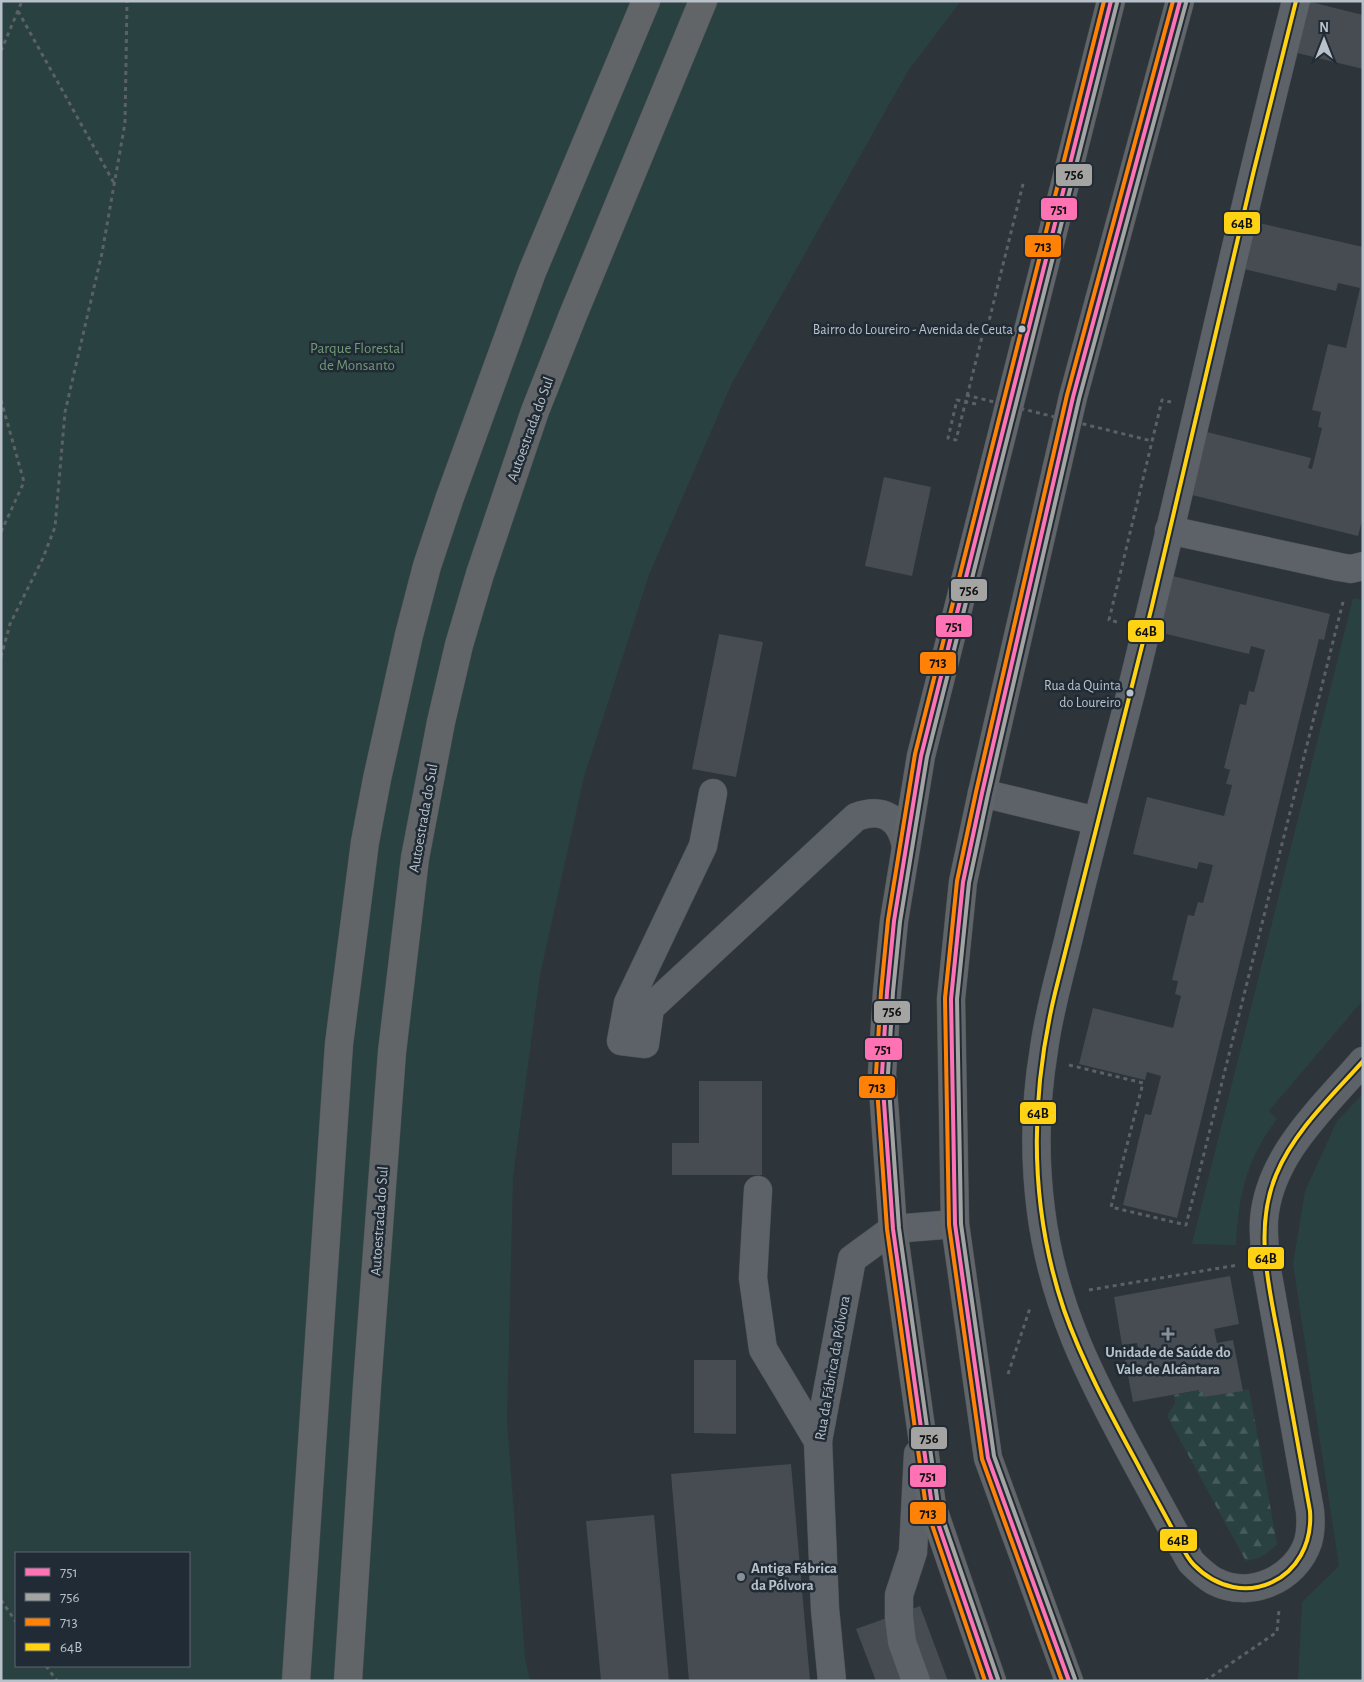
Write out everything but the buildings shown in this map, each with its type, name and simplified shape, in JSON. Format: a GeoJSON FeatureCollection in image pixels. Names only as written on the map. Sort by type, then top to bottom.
{"type":"FeatureCollection","features":[{"type":"Feature","properties":{"kind":"highway"},"geometry":{"type":"LineString","coordinates":[[296,1681],[339,1044],[365,842],[377,779],[409,635],[428,566],[450,498],[532,272],[646,1]]}},
{"type":"Feature","properties":{"kind":"highway","name":"Autoestrada do Sul"},"geometry":{"type":"LineString","coordinates":[[348,1681],[367,1386],[392,1052],[415,858],[441,722],[459,645],[480,574],[535,411],[576,306],[704,1]]}},
{"type":"Feature","properties":{"kind":"highway"},"geometry":{"type":"LineString","coordinates":[[992,1681],[932,1506],[893,1229],[882,1074],[887,992],[894,921],[922,756],[1112,1]]}},
{"type":"Feature","properties":{"kind":"highway"},"geometry":{"type":"LineString","coordinates":[[1069,1681],[988,1458],[955,1224],[951,999],[963,882],[982,793],[1073,397],[1179,1]]}},
{"type":"Feature","properties":{"kind":"street"},"geometry":{"type":"LineString","coordinates":[[1296,1],[1044,1046],[1038,1088],[1036,1130],[1041,1213],[1049,1254],[1066,1317],[1089,1374],[1191,1562],[1202,1574],[1216,1582],[1231,1587],[1248,1588],[1263,1586],[1279,1592],[1291,1570],[1301,1557],[1309,1535],[1310,1512],[1267,1270],[1264,1219],[1269,1194],[1278,1170],[1290,1148],[1363,1061]]}},
{"type":"Feature","properties":{"kind":"street"},"geometry":{"type":"LineString","coordinates":[[1169,530],[1357,568]]}},
{"type":"Feature","properties":{"kind":"street"},"geometry":{"type":"LineString","coordinates":[[713,793],[703,846],[628,1003],[621,1041],[645,1044],[650,1008],[856,817],[868,813],[890,818],[899,825],[904,835],[906,847]]}},
{"type":"Feature","properties":{"kind":"street"},"geometry":{"type":"LineString","coordinates":[[982,793],[1097,821]]}},
{"type":"Feature","properties":{"kind":"street"},"geometry":{"type":"LineString","coordinates":[[758,1190],[752,1278],[763,1349],[818,1441]]}},
{"type":"Feature","properties":{"kind":"street"},"geometry":{"type":"LineString","coordinates":[[893,1229],[955,1224]]}},
{"type":"Feature","properties":{"kind":"street","name":"Rua da Fábrica da Pólvora"},"geometry":{"type":"LineString","coordinates":[[832,1681],[825,1608],[818,1441],[852,1260],[893,1229]]}},
{"type":"Feature","properties":{"kind":"street"},"geometry":{"type":"LineString","coordinates":[[916,1681],[902,1642],[899,1595],[913,1552],[920,1418]]}},
{"type":"Feature","properties":{"kind":"path"},"geometry":{"type":"LineString","coordinates":[[1,51],[22,1]]}},
{"type":"Feature","properties":{"kind":"path"},"geometry":{"type":"LineString","coordinates":[[1,657],[10,624],[43,558],[55,527],[65,412],[102,253],[125,123],[127,1]]}},
{"type":"Feature","properties":{"kind":"path"},"geometry":{"type":"LineString","coordinates":[[18,11],[114,183]]}},
{"type":"Feature","properties":{"kind":"path"},"geometry":{"type":"LineString","coordinates":[[976,404],[966,402],[957,400],[948,438],[956,440],[964,404],[966,395],[984,329],[989,321],[1024,180]]}},
{"type":"Feature","properties":{"kind":"path"},"geometry":{"type":"LineString","coordinates":[[966,395],[1152,441]]}},
{"type":"Feature","properties":{"kind":"path"},"geometry":{"type":"LineString","coordinates":[[1,400],[24,482],[1,532]]}},
{"type":"Feature","properties":{"kind":"path"},"geometry":{"type":"LineString","coordinates":[[1117,622],[1109,620],[1162,400],[1172,402]]}},
{"type":"Feature","properties":{"kind":"path"},"geometry":{"type":"LineString","coordinates":[[1064,1064],[1143,1083],[1112,1207],[1186,1225],[1357,568]]}},
{"type":"Feature","properties":{"kind":"path"},"geometry":{"type":"LineString","coordinates":[[1082,1293],[1244,1264]]}},
{"type":"Feature","properties":{"kind":"path"},"geometry":{"type":"LineString","coordinates":[[1008,1374],[1030,1308]]}},
{"type":"Feature","properties":{"kind":"path"},"geometry":{"type":"LineString","coordinates":[[1205,1681],[1276,1632],[1279,1592]]}},
{"type":"Feature","properties":{"kind":"path"},"geometry":{"type":"LineString","coordinates":[[1,1600],[15,1621]]}},
{"type":"Feature","properties":{"kind":"path"},"geometry":{"type":"LineString","coordinates":[[47,1667],[56,1681]]}},
{"type":"Feature","properties":{"kind":"green space","name":"Parque Florestal de Monsanto"},"geometry":{"type":"Polygon","coordinates":[[[1,1],[961,1],[908,71],[732,383],[649,575],[584,777],[540,975],[513,1177],[507,1422],[525,1658],[530,1681],[1,1681],[1,1]]]}},
{"type":"Feature","properties":{"kind":"green space"},"geometry":{"type":"Polygon","coordinates":[[[1353,598],[1363,600],[1363,1000],[1269,1111],[1277,1119],[1258,1148],[1246,1178],[1239,1210],[1236,1245],[1192,1244],[1353,598]]]}},
{"type":"Feature","properties":{"kind":"green space"},"geometry":{"type":"Polygon","coordinates":[[[1363,1094],[1363,1681],[1298,1681],[1302,1602],[1339,1566],[1293,1264],[1305,1191],[1337,1121],[1363,1094]]]}},
{"type":"Feature","properties":{"kind":"green space"},"geometry":{"type":"Polygon","coordinates":[[[1249,1389],[1277,1544],[1263,1556],[1246,1561],[1167,1416],[1175,1403],[1174,1395],[1199,1390],[1199,1392],[1203,1392],[1204,1397],[1249,1389]]]}},
{"type":"Feature","properties":{"kind":"transit line","name":"713"},"geometry":{"type":"LineString","coordinates":[[985,1681],[926,1507],[887,1229],[876,1074],[881,992],[888,920],[915,754],[1104,1]]}},
{"type":"Feature","properties":{"kind":"transit line","name":"751"},"geometry":{"type":"LineString","coordinates":[[992,1681],[932,1506],[893,1229],[882,1074],[887,992],[894,921],[921,756],[1111,1]]}},
{"type":"Feature","properties":{"kind":"transit line","name":"713"},"geometry":{"type":"LineString","coordinates":[[1062,1681],[982,1459],[949,1225],[945,998],[957,881],[976,792],[1067,395],[1173,1]]}},
{"type":"Feature","properties":{"kind":"transit line","name":"751"},"geometry":{"type":"LineString","coordinates":[[1069,1681],[988,1458],[955,1224],[951,999],[963,882],[982,793],[1073,397],[1180,1]]}},
{"type":"Feature","properties":{"kind":"transit line","name":"64B"},"geometry":{"type":"LineString","coordinates":[[1296,1],[1253,174],[1152,606],[1055,993],[1041,1072],[1038,1112],[1039,1192],[1044,1231],[1064,1310],[1072,1330],[1108,1408],[1191,1562],[1213,1580],[1233,1587],[1253,1588],[1272,1582],[1288,1571],[1301,1555],[1308,1535],[1310,1511],[1266,1268],[1265,1221],[1276,1175],[1293,1144],[1303,1129],[1363,1061]]}},
{"type":"Feature","properties":{"kind":"transit line","name":"756"},"geometry":{"type":"LineString","coordinates":[[998,1679],[938,1505],[899,1228],[888,1074],[893,992],[900,922],[927,757],[1117,3]]}},
{"type":"Feature","properties":{"kind":"transit line","name":"756"},"geometry":{"type":"LineString","coordinates":[[1075,1679],[994,1456],[961,1224],[957,999],[969,883],[988,794],[1079,399],[1186,3]]}},
{"type":"Feature","properties":{"kind":"place","name":"Bairro do Loureiro - Avenida de Ceuta"},"geometry":{"type":"Point","coordinates":[1022,329]}},
{"type":"Feature","properties":{"kind":"place","name":"Rua da Quinta do Loureiro"},"geometry":{"type":"Point","coordinates":[1130,693]}},
{"type":"Feature","properties":{"kind":"place","name":"Unidade de Saúde do Vale de Alcântara"},"geometry":{"type":"Point","coordinates":[1168,1334]}},
{"type":"Feature","properties":{"kind":"place","name":"Antiga Fábrica da Pólvora"},"geometry":{"type":"Point","coordinates":[741,1577]}}]}
